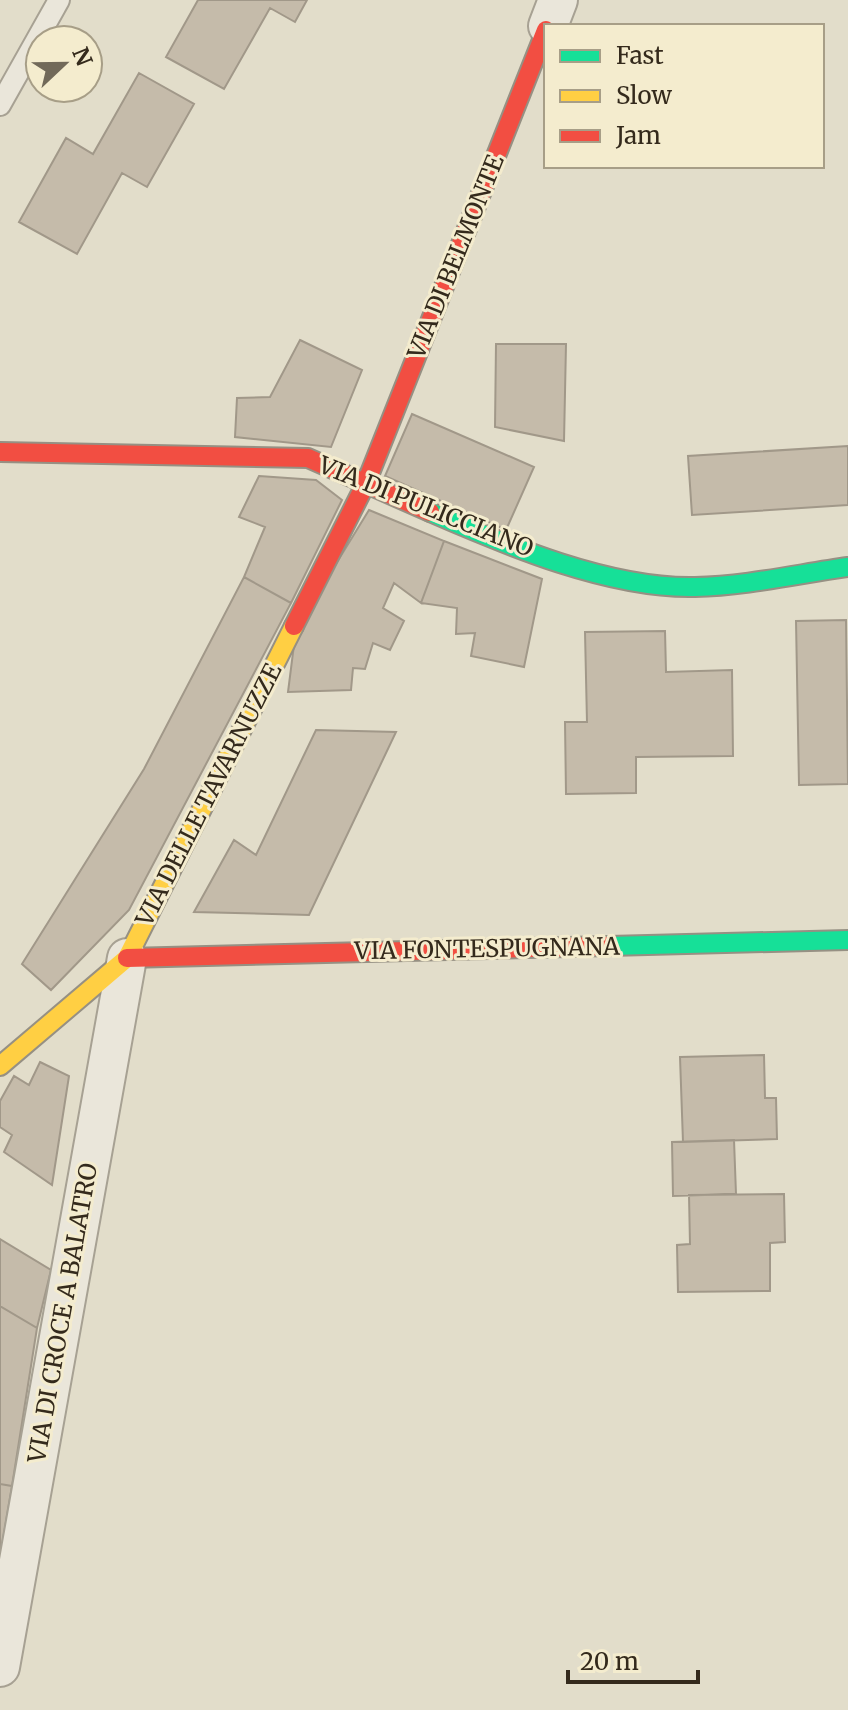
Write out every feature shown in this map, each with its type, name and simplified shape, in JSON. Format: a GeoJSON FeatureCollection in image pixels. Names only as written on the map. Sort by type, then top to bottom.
{"type":"FeatureCollection","features":[{"type":"Feature","properties":{"kind":"street","name":"VIA DI BELMONTE"},"geometry":{"type":"LineString","coordinates":[[549,24],[558,0]]}},
{"type":"Feature","properties":{"kind":"street","name":"VIA DI BELMONTE"},"geometry":{"type":"LineString","coordinates":[[366,483],[544,36]]}},
{"type":"Feature","properties":{"kind":"street","name":"VIA DI PULICCIANO"},"geometry":{"type":"LineString","coordinates":[[0,452],[281,455],[327,465],[551,559],[633,581],[695,587],[848,567]]}},
{"type":"Feature","properties":{"kind":"street","name":"VIA DELLE TAVARNUZZE"},"geometry":{"type":"LineString","coordinates":[[0,1066],[127,958],[366,483]]}},
{"type":"Feature","properties":{"kind":"street","name":"VIA FONTESPUGNANA"},"geometry":{"type":"LineString","coordinates":[[127,958],[848,940]]}},
{"type":"Feature","properties":{"kind":"street","name":"VIA DI CROCE A BALATRO"},"geometry":{"type":"LineString","coordinates":[[0,1667],[127,958]]}},
{"type":"Feature","properties":{"kind":"lane"},"geometry":{"type":"LineString","coordinates":[[0,105],[59,0]]}},
{"type":"Feature","properties":{"kind":"building"},"geometry":{"type":"Polygon","coordinates":[[[198,0],[307,0],[295,22],[270,8],[224,89],[166,57],[198,0]]]}},
{"type":"Feature","properties":{"kind":"building"},"geometry":{"type":"Polygon","coordinates":[[[139,73],[194,104],[147,187],[122,173],[77,254],[19,222],[66,138],[93,154],[139,73]]]}},
{"type":"Feature","properties":{"kind":"building"},"geometry":{"type":"Polygon","coordinates":[[[300,340],[362,370],[331,447],[235,437],[237,398],[270,397],[300,340]]]}},
{"type":"Feature","properties":{"kind":"building"},"geometry":{"type":"Polygon","coordinates":[[[496,344],[566,344],[564,441],[495,427],[496,344]]]}},
{"type":"Feature","properties":{"kind":"building"},"geometry":{"type":"Polygon","coordinates":[[[412,414],[534,467],[506,530],[385,476],[412,414]]]}},
{"type":"Feature","properties":{"kind":"building"},"geometry":{"type":"Polygon","coordinates":[[[848,446],[848,505],[692,515],[688,456],[848,446]]]}},
{"type":"Feature","properties":{"kind":"building"},"geometry":{"type":"Polygon","coordinates":[[[259,476],[316,480],[342,500],[291,603],[244,577],[265,527],[239,517],[259,476]]]}},
{"type":"Feature","properties":{"kind":"building"},"geometry":{"type":"Polygon","coordinates":[[[369,510],[444,541],[421,603],[394,583],[383,608],[404,621],[390,650],[373,643],[365,669],[353,668],[351,690],[288,692],[296,629],[369,510]]]}},
{"type":"Feature","properties":{"kind":"building"},"geometry":{"type":"Polygon","coordinates":[[[444,541],[542,579],[524,667],[471,656],[475,633],[456,634],[457,608],[421,603],[444,541]]]}},
{"type":"Feature","properties":{"kind":"building"},"geometry":{"type":"Polygon","coordinates":[[[244,577],[291,603],[129,910],[51,990],[22,964],[144,769],[244,577]]]}},
{"type":"Feature","properties":{"kind":"building"},"geometry":{"type":"Polygon","coordinates":[[[846,620],[848,784],[799,785],[796,621],[846,620]]]}},
{"type":"Feature","properties":{"kind":"building"},"geometry":{"type":"Polygon","coordinates":[[[665,631],[666,672],[732,670],[733,756],[636,757],[636,793],[566,794],[565,722],[587,722],[585,632],[665,631]]]}},
{"type":"Feature","properties":{"kind":"building"},"geometry":{"type":"Polygon","coordinates":[[[316,730],[396,732],[309,915],[194,912],[234,840],[256,855],[316,730]]]}},
{"type":"Feature","properties":{"kind":"building"},"geometry":{"type":"Polygon","coordinates":[[[764,1055],[765,1098],[776,1098],[777,1139],[683,1142],[680,1057],[764,1055]]]}},
{"type":"Feature","properties":{"kind":"building"},"geometry":{"type":"Polygon","coordinates":[[[40,1062],[69,1076],[52,1185],[4,1152],[12,1135],[0,1127],[0,1101],[14,1076],[29,1085],[40,1062]]]}},
{"type":"Feature","properties":{"kind":"building"},"geometry":{"type":"Polygon","coordinates":[[[734,1140],[736,1194],[673,1196],[672,1142],[734,1140]]]}},
{"type":"Feature","properties":{"kind":"building"},"geometry":{"type":"Polygon","coordinates":[[[784,1194],[785,1242],[770,1243],[770,1291],[678,1292],[677,1245],[690,1244],[689,1195],[784,1194]]]}},
{"type":"Feature","properties":{"kind":"building"},"geometry":{"type":"Polygon","coordinates":[[[0,1239],[51,1270],[37,1328],[0,1306],[0,1239]]]}},
{"type":"Feature","properties":{"kind":"building"},"geometry":{"type":"Polygon","coordinates":[[[0,1306],[37,1328],[12,1486],[0,1484],[0,1306]]]}},
{"type":"Feature","properties":{"kind":"building"},"geometry":{"type":"Polygon","coordinates":[[[0,1484],[12,1486],[0,1557],[0,1484]]]}},
{"type":"Feature","properties":{"kind":"traffic: fast"},"geometry":{"type":"LineString","coordinates":[[430,512],[560,563],[662,586],[733,584],[848,567]]}},
{"type":"Feature","properties":{"kind":"traffic: fast"},"geometry":{"type":"LineString","coordinates":[[609,946],[848,940]]}},
{"type":"Feature","properties":{"kind":"traffic: slow"},"geometry":{"type":"LineString","coordinates":[[0,1066],[127,958],[294,626]]}},
{"type":"Feature","properties":{"kind":"traffic: jam"},"geometry":{"type":"LineString","coordinates":[[294,626],[366,483],[544,35]]}},
{"type":"Feature","properties":{"kind":"traffic: jam"},"geometry":{"type":"LineString","coordinates":[[0,452],[308,458],[430,512]]}},
{"type":"Feature","properties":{"kind":"traffic: jam"},"geometry":{"type":"LineString","coordinates":[[127,958],[609,946]]}}]}
